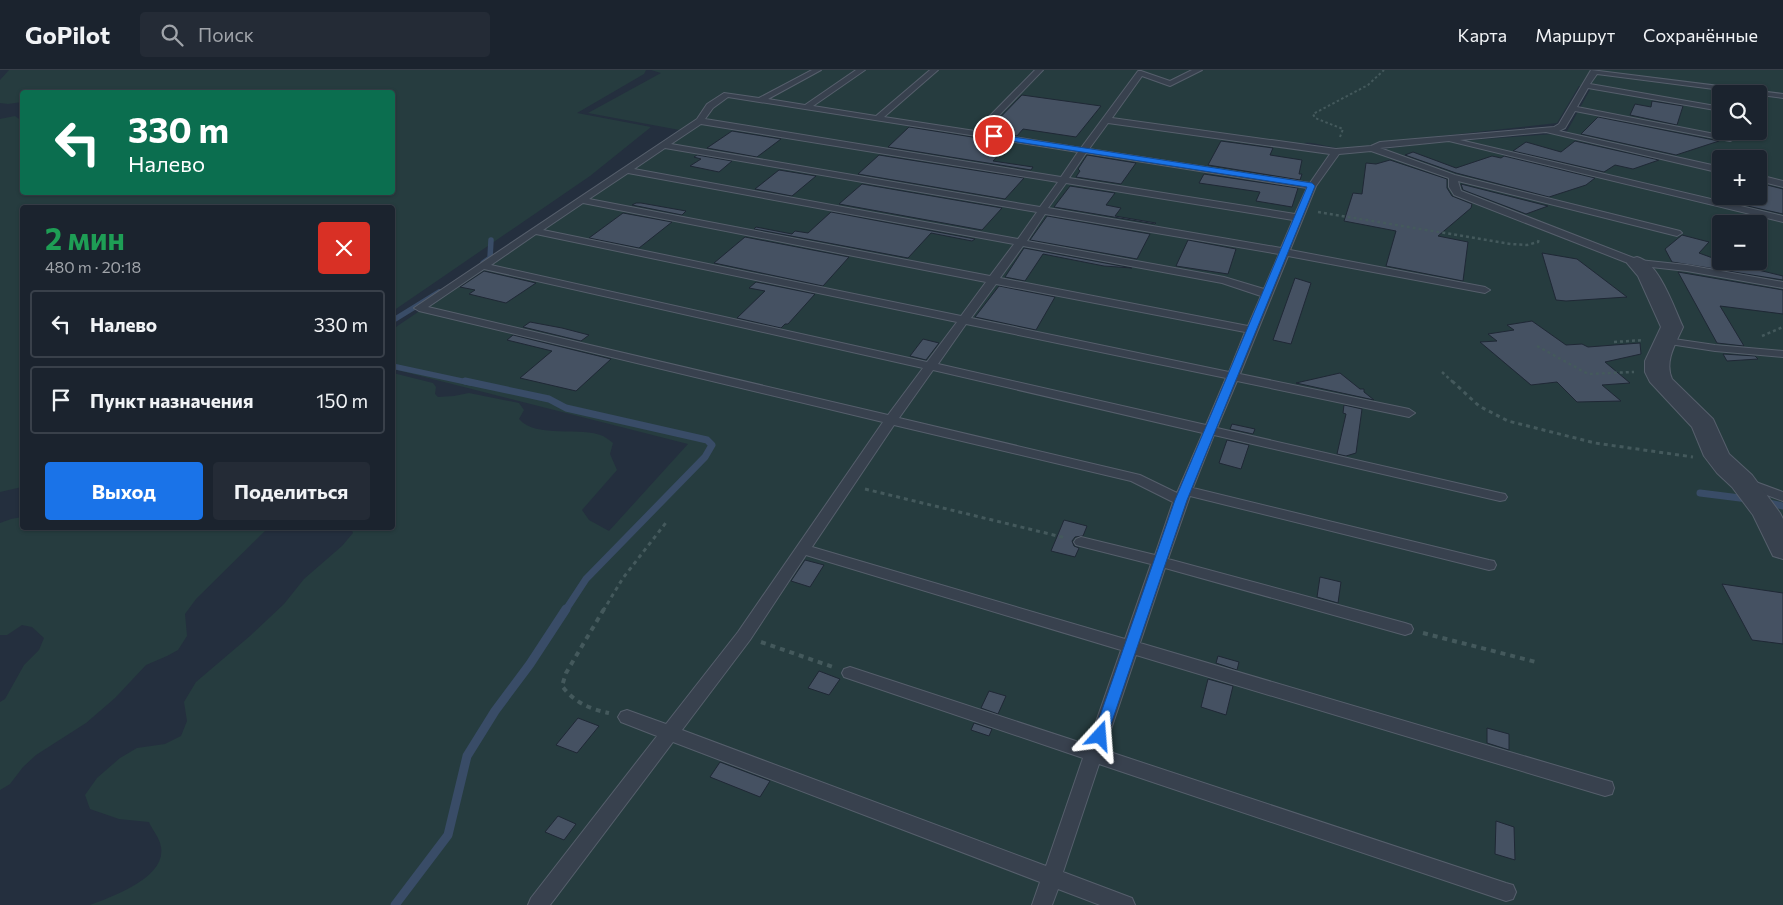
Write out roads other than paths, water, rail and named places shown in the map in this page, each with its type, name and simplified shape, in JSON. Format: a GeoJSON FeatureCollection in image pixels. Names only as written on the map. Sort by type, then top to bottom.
{"type":"FeatureCollection","features":[{"type":"Feature","properties":{"kind":"street"},"geometry":{"type":"LineString","coordinates":[[1637,263],[1647,274],[1672,327],[1657,361],[1657,372],[1662,382],[1704,424],[1721,461],[1760,495],[1783,549]]}},
{"type":"Feature","properties":{"kind":"lane"},"geometry":{"type":"LineString","coordinates":[[760,100],[817,70]]}},
{"type":"Feature","properties":{"kind":"lane"},"geometry":{"type":"LineString","coordinates":[[807,107],[861,70]]}},
{"type":"Feature","properties":{"kind":"lane"},"geometry":{"type":"LineString","coordinates":[[878,118],[934,70]]}},
{"type":"Feature","properties":{"kind":"lane"},"geometry":{"type":"LineString","coordinates":[[977,134],[1039,70]]}},
{"type":"Feature","properties":{"kind":"lane"},"geometry":{"type":"LineString","coordinates":[[538,905],[744,636],[845,484],[1044,210],[1084,150],[1107,120],[1137,71],[1170,84],[1198,70]]}},
{"type":"Feature","properties":{"kind":"lane"},"geometry":{"type":"LineString","coordinates":[[1107,120],[1336,152],[1372,148],[1380,145],[1544,130],[1562,126],[1574,109],[1595,70],[1783,96]]}},
{"type":"Feature","properties":{"kind":"lane"},"geometry":{"type":"LineString","coordinates":[[1587,86],[1712,107]]}},
{"type":"Feature","properties":{"kind":"lane"},"geometry":{"type":"LineString","coordinates":[[1312,186],[727,95],[710,106],[700,121],[419,308],[1135,478],[1183,495],[1489,565]]}},
{"type":"Feature","properties":{"kind":"lane"},"geometry":{"type":"LineString","coordinates":[[1574,109],[1712,136]]}},
{"type":"Feature","properties":{"kind":"lane"},"geometry":{"type":"LineString","coordinates":[[700,121],[1064,179],[1301,214]]}},
{"type":"Feature","properties":{"kind":"lane"},"geometry":{"type":"LineString","coordinates":[[1544,130],[1712,168]]}},
{"type":"Feature","properties":{"kind":"lane"},"geometry":{"type":"LineString","coordinates":[[1443,138],[1783,219]]}},
{"type":"Feature","properties":{"kind":"lane"},"geometry":{"type":"LineString","coordinates":[[663,145],[1285,252],[1485,290]]}},
{"type":"Feature","properties":{"kind":"lane"},"geometry":{"type":"LineString","coordinates":[[1372,148],[1453,177],[1483,182],[1676,233]]}},
{"type":"Feature","properties":{"kind":"lane"},"geometry":{"type":"LineString","coordinates":[[1042,905],[1159,560],[1183,495],[1312,186],[1336,152]]}},
{"type":"Feature","properties":{"kind":"lane"},"geometry":{"type":"LineString","coordinates":[[626,170],[1224,280],[1267,294]]}},
{"type":"Feature","properties":{"kind":"lane"},"geometry":{"type":"LineString","coordinates":[[1453,177],[1457,193],[1637,263],[1687,268],[1783,285]]}},
{"type":"Feature","properties":{"kind":"lane"},"geometry":{"type":"LineString","coordinates":[[1767,180],[1783,184]]}},
{"type":"Feature","properties":{"kind":"lane"},"geometry":{"type":"LineString","coordinates":[[581,200],[1251,330]]}},
{"type":"Feature","properties":{"kind":"lane"},"geometry":{"type":"LineString","coordinates":[[534,231],[1409,413]]}},
{"type":"Feature","properties":{"kind":"lane"},"geometry":{"type":"LineString","coordinates":[[482,266],[931,366],[1500,497]]}},
{"type":"Feature","properties":{"kind":"lane"},"geometry":{"type":"LineString","coordinates":[[1667,341],[1715,348],[1783,354]]}},
{"type":"Feature","properties":{"kind":"lane"},"geometry":{"type":"LineString","coordinates":[[1081,542],[1159,560],[1296,600],[1405,628]]}},
{"type":"Feature","properties":{"kind":"lane"},"geometry":{"type":"LineString","coordinates":[[802,549],[1605,788]]}},
{"type":"Feature","properties":{"kind":"lane"},"geometry":{"type":"LineString","coordinates":[[850,673],[1506,892]]}},
{"type":"Feature","properties":{"kind":"lane"},"geometry":{"type":"LineString","coordinates":[[627,717],[1125,905]]}},
{"type":"Feature","properties":{"kind":"waterway"},"geometry":{"type":"LineString","coordinates":[[483,263],[490,258],[491,240]]}},
{"type":"Feature","properties":{"kind":"waterway"},"geometry":{"type":"LineString","coordinates":[[395,319],[439,292]]}},
{"type":"Feature","properties":{"kind":"waterway"},"geometry":{"type":"LineString","coordinates":[[395,367],[471,383]]}},
{"type":"Feature","properties":{"kind":"waterway"},"geometry":{"type":"LineString","coordinates":[[465,381],[549,399],[566,408],[707,440],[712,445],[705,457],[586,579],[565,611]]}},
{"type":"Feature","properties":{"kind":"waterway"},"geometry":{"type":"LineString","coordinates":[[1700,493],[1748,499]]}},
{"type":"Feature","properties":{"kind":"waterway"},"geometry":{"type":"LineString","coordinates":[[1764,502],[1783,506]]}},
{"type":"Feature","properties":{"kind":"waterway"},"geometry":{"type":"LineString","coordinates":[[395,905],[448,835],[467,756],[495,711],[530,664],[566,609]]}}]}
